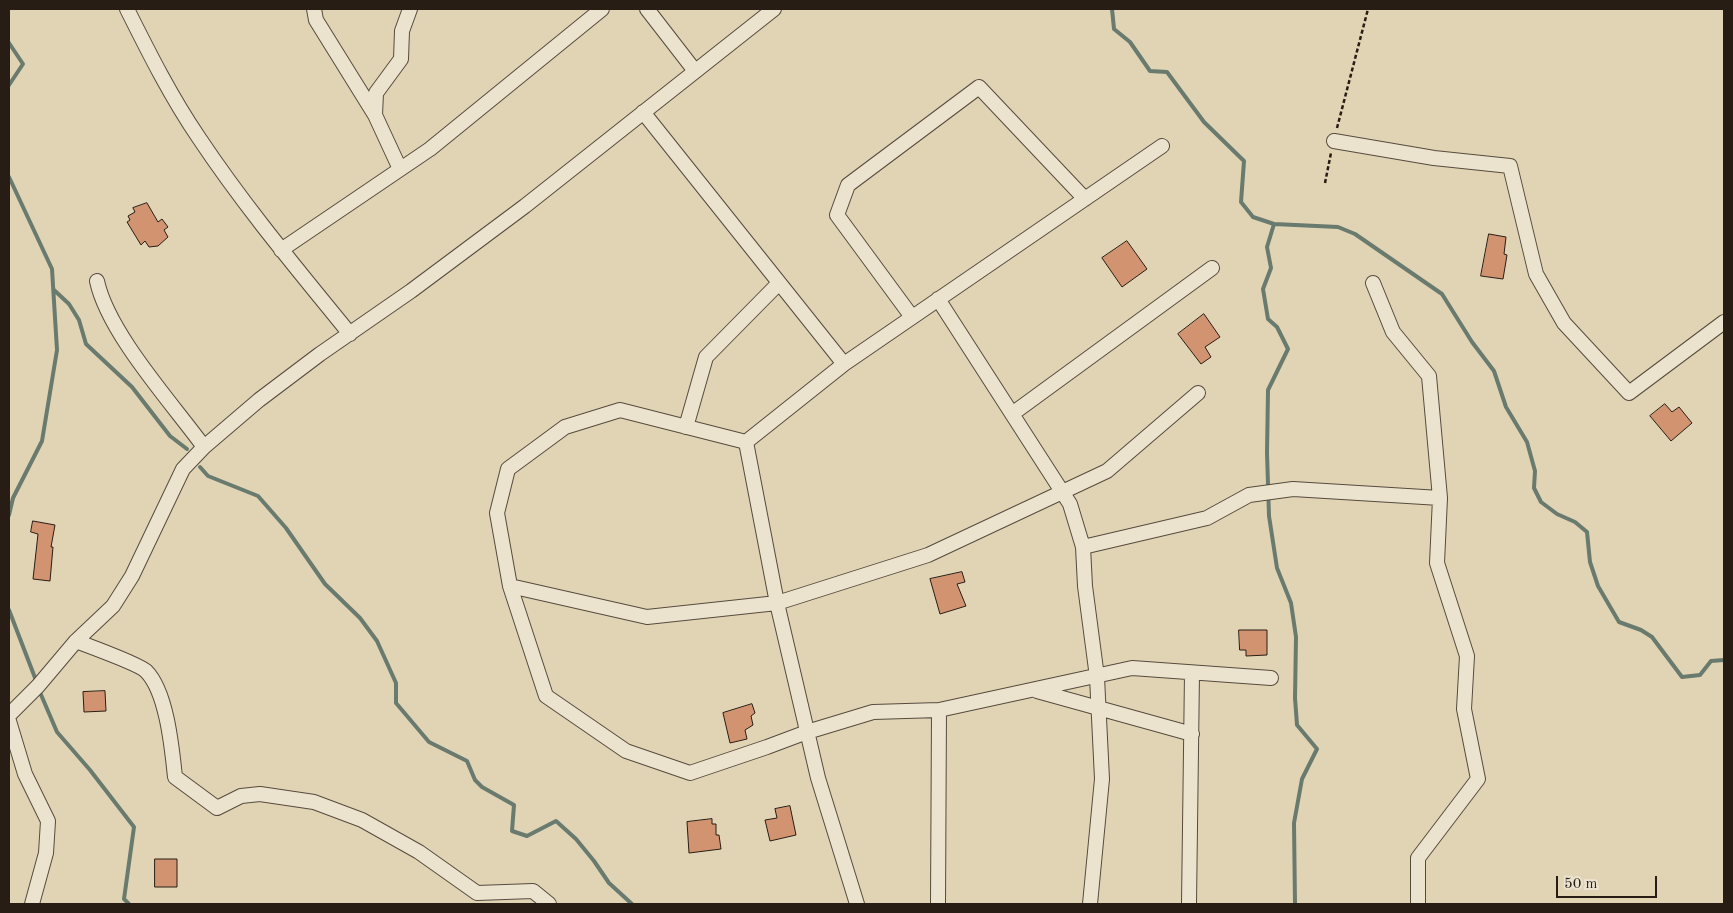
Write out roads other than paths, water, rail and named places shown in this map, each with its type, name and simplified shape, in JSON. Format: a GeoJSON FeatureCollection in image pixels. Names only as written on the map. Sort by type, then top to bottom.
{"type":"FeatureCollection","features":[{"type":"Feature","properties":{"kind":"street"},"geometry":{"type":"LineString","coordinates":[[127,9],[150,55],[198,137],[281,250],[350,334]]}},
{"type":"Feature","properties":{"kind":"street"},"geometry":{"type":"LineString","coordinates":[[314,9],[316,20],[375,115],[400,169]]}},
{"type":"Feature","properties":{"kind":"street"},"geometry":{"type":"LineString","coordinates":[[375,115],[376,93],[401,58],[402,31],[410,9]]}},
{"type":"Feature","properties":{"kind":"street"},"geometry":{"type":"LineString","coordinates":[[281,250],[430,149],[602,9]]}},
{"type":"Feature","properties":{"kind":"street"},"geometry":{"type":"LineString","coordinates":[[647,9],[695,71]]}},
{"type":"Feature","properties":{"kind":"street"},"geometry":{"type":"LineString","coordinates":[[9,715],[38,686],[76,641],[113,606],[132,576],[183,469],[204,447],[259,400],[525,206],[774,9]]}},
{"type":"Feature","properties":{"kind":"street"},"geometry":{"type":"LineString","coordinates":[[912,318],[837,215],[848,185],[978,87],[1085,199]]}},
{"type":"Feature","properties":{"kind":"street"},"geometry":{"type":"LineString","coordinates":[[643,112],[844,364]]}},
{"type":"Feature","properties":{"kind":"street"},"geometry":{"type":"LineString","coordinates":[[1334,142],[1434,158],[1510,166],[1536,274],[1564,323],[1629,393],[1724,322]]}},
{"type":"Feature","properties":{"kind":"street"},"geometry":{"type":"LineString","coordinates":[[746,442],[844,364],[1162,146]]}},
{"type":"Feature","properties":{"kind":"street"},"geometry":{"type":"LineString","coordinates":[[1012,414],[1212,268]]}},
{"type":"Feature","properties":{"kind":"street"},"geometry":{"type":"LineString","coordinates":[[97,281],[101,297],[127,344],[204,447]]}},
{"type":"Feature","properties":{"kind":"street"},"geometry":{"type":"LineString","coordinates":[[686,427],[706,357],[779,283]]}},
{"type":"Feature","properties":{"kind":"street"},"geometry":{"type":"LineString","coordinates":[[1373,283],[1393,332],[1428,376],[1440,498],[1437,562],[1467,656],[1464,709],[1478,779],[1418,858],[1418,904]]}},
{"type":"Feature","properties":{"kind":"street"},"geometry":{"type":"LineString","coordinates":[[938,299],[1070,504],[1084,547],[1085,586],[1097,678],[1102,780],[1090,904]]}},
{"type":"Feature","properties":{"kind":"street"},"geometry":{"type":"LineString","coordinates":[[510,586],[647,617],[777,603],[928,555],[1106,471],[1198,393]]}},
{"type":"Feature","properties":{"kind":"street"},"geometry":{"type":"LineString","coordinates":[[746,442],[620,410],[566,427],[508,469],[497,513],[510,586],[546,696],[626,751],[690,773],[767,748],[807,732],[873,712],[939,710],[1097,678],[1132,668],[1272,678]]}},
{"type":"Feature","properties":{"kind":"street"},"geometry":{"type":"LineString","coordinates":[[746,442],[777,603],[818,778],[857,904]]}},
{"type":"Feature","properties":{"kind":"street"},"geometry":{"type":"LineString","coordinates":[[1084,547],[1207,518],[1249,495],[1293,489],[1440,498]]}},
{"type":"Feature","properties":{"kind":"street"},"geometry":{"type":"LineString","coordinates":[[76,641],[146,671],[158,693],[170,728],[175,777],[217,808],[240,796],[260,794],[314,802],[362,820],[419,852],[477,893],[533,892],[549,904]]}},
{"type":"Feature","properties":{"kind":"street"},"geometry":{"type":"LineString","coordinates":[[1189,904],[1192,673]]}},
{"type":"Feature","properties":{"kind":"street"},"geometry":{"type":"LineString","coordinates":[[1034,690],[1192,734]]}},
{"type":"Feature","properties":{"kind":"street"},"geometry":{"type":"LineString","coordinates":[[938,904],[939,710]]}},
{"type":"Feature","properties":{"kind":"street"},"geometry":{"type":"LineString","coordinates":[[9,721],[25,774],[48,821],[46,853],[32,904]]}},
{"type":"Feature","properties":{"kind":"waterway"},"geometry":{"type":"LineString","coordinates":[[1112,9],[1114,29],[1130,42],[1150,71],[1167,72],[1204,122],[1244,161],[1241,202],[1253,217],[1274,224],[1338,227],[1355,234],[1442,294],[1472,342],[1494,371],[1506,407],[1527,442],[1535,471],[1534,488],[1541,502],[1557,514],[1575,522],[1587,532],[1590,562],[1598,586],[1619,622],[1641,630],[1652,637],[1682,677],[1700,675],[1711,661],[1724,660]]}},
{"type":"Feature","properties":{"kind":"waterway"},"geometry":{"type":"LineString","coordinates":[[9,43],[23,64],[9,85]]}},
{"type":"Feature","properties":{"kind":"waterway"},"geometry":{"type":"LineString","coordinates":[[9,177],[52,269],[57,350],[42,441],[13,498],[9,515]]}},
{"type":"Feature","properties":{"kind":"waterway"},"geometry":{"type":"LineString","coordinates":[[1274,224],[1267,247],[1271,268],[1263,289],[1268,319],[1277,327],[1288,349],[1268,390],[1269,516],[1277,568],[1291,603],[1296,637],[1295,698],[1297,725],[1317,749],[1302,779],[1294,823],[1295,904]]}},
{"type":"Feature","properties":{"kind":"waterway"},"geometry":{"type":"LineString","coordinates":[[54,290],[69,304],[79,320],[86,344],[132,387],[170,436],[187,449]]}},
{"type":"Feature","properties":{"kind":"waterway"},"geometry":{"type":"LineString","coordinates":[[200,467],[208,476],[258,496],[286,528],[325,584],[360,618],[377,641],[396,683],[396,703],[429,742],[467,761],[475,780],[482,787],[514,805],[512,831],[527,836],[556,821],[576,839],[609,883],[632,904]]}},
{"type":"Feature","properties":{"kind":"waterway"},"geometry":{"type":"LineString","coordinates":[[9,610],[37,683]]}},
{"type":"Feature","properties":{"kind":"waterway"},"geometry":{"type":"LineString","coordinates":[[39,690],[57,732],[90,770],[134,827],[124,899],[129,904]]}}]}
